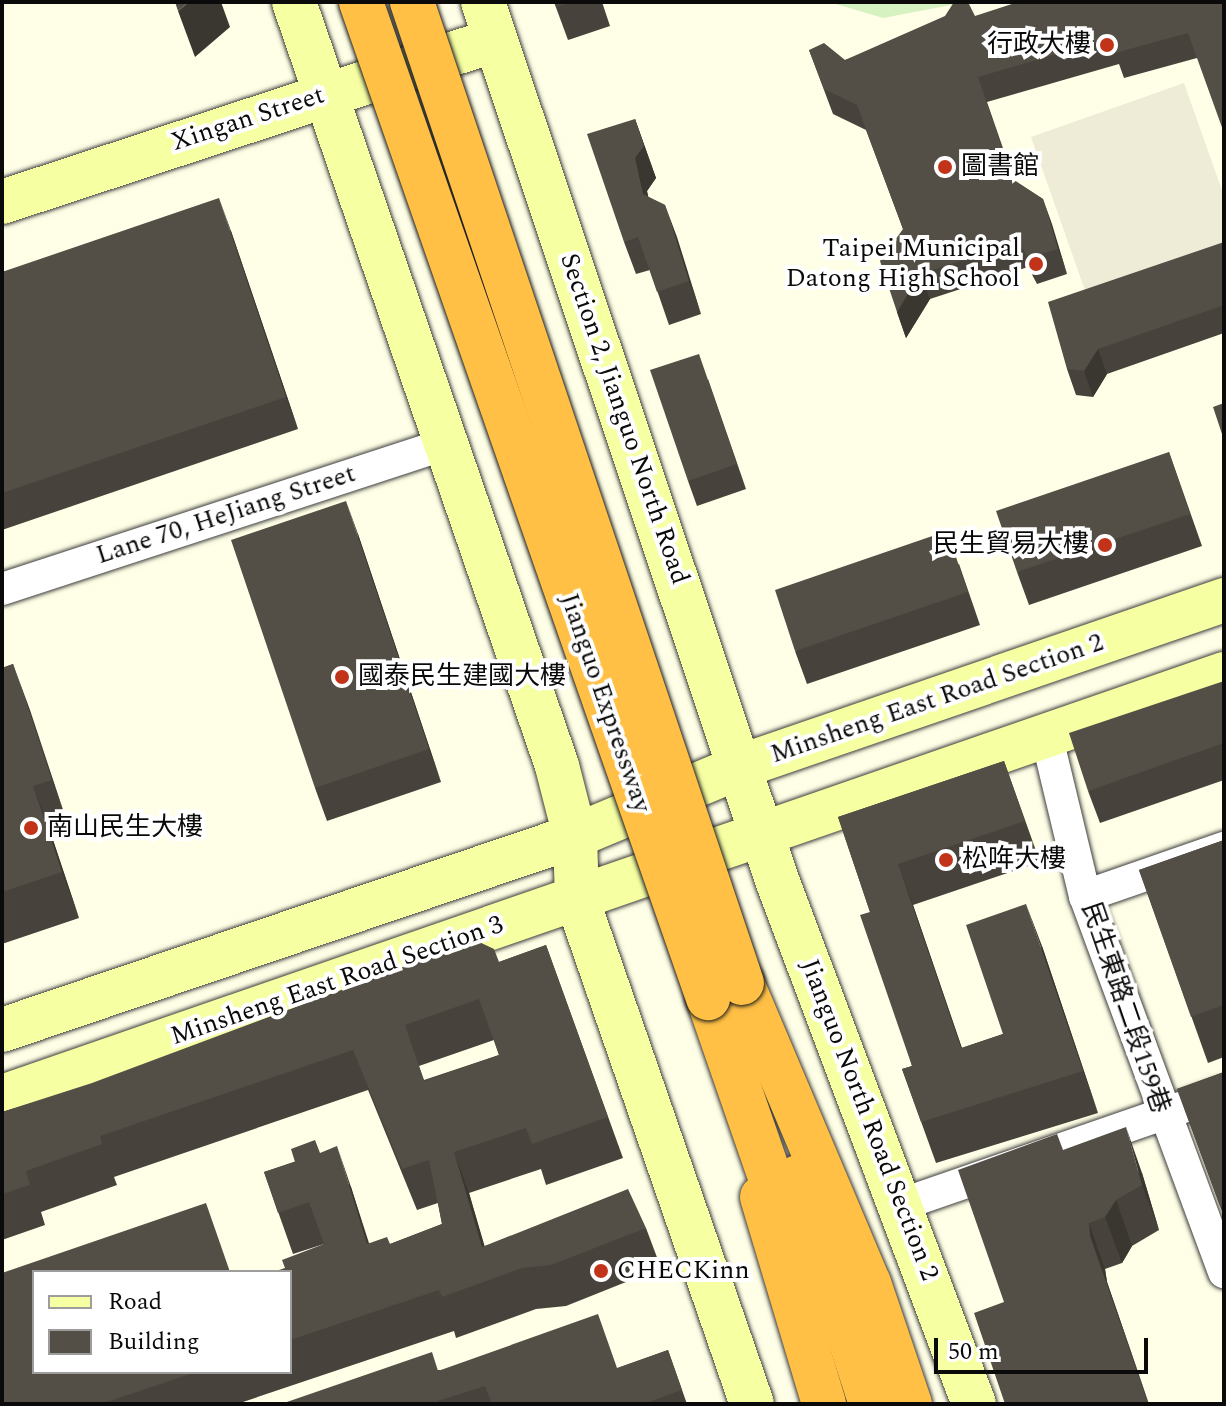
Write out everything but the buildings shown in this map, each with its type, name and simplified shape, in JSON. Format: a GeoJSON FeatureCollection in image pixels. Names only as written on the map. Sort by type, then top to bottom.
{"type":"FeatureCollection","features":[{"type":"Feature","properties":{"kind":"highway","name":"Jianguo Expressway"},"geometry":{"type":"LineString","coordinates":[[361,2],[725,990],[871,1404]]}},
{"type":"Feature","properties":{"kind":"highway","name":"Jianguo Expressway"},"geometry":{"type":"LineString","coordinates":[[412,2],[725,990],[848,1404]]}},
{"type":"Feature","properties":{"kind":"highway"},"geometry":{"type":"LineString","coordinates":[[725,990],[824,1404]]}},
{"type":"Feature","properties":{"kind":"highway"},"geometry":{"type":"LineString","coordinates":[[725,990],[869,1283],[910,1404]]}},
{"type":"Feature","properties":{"kind":"street"},"geometry":{"type":"LineString","coordinates":[[294,2],[451,442],[575,836],[577,899],[752,1404]]}},
{"type":"Feature","properties":{"kind":"street","name":"Xingan Street"},"geometry":{"type":"LineString","coordinates":[[2,202],[327,93],[489,21]]}},
{"type":"Feature","properties":{"kind":"street","name":"Section 2, Jianguo North Road"},"geometry":{"type":"LineString","coordinates":[[489,21],[765,837]]}},
{"type":"Feature","properties":{"kind":"street","name":"Lane 70, HeJiang Street"},"geometry":{"type":"LineString","coordinates":[[2,589],[451,442]]}},
{"type":"Feature","properties":{"kind":"street","name":"Minsheng East Road Section 2"},"geometry":{"type":"LineString","coordinates":[[575,836],[742,766],[1224,600]]}},
{"type":"Feature","properties":{"kind":"street"},"geometry":{"type":"LineString","coordinates":[[765,837],[1224,674]]}},
{"type":"Feature","properties":{"kind":"street","name":"民生東路二段159巷"},"geometry":{"type":"LineString","coordinates":[[1047,738],[1085,896],[1161,1115],[1224,1272]]}},
{"type":"Feature","properties":{"kind":"street"},"geometry":{"type":"LineString","coordinates":[[2,1030],[575,836]]}},
{"type":"Feature","properties":{"kind":"street","name":"Minsheng East Road Section 3"},"geometry":{"type":"LineString","coordinates":[[2,1097],[765,837]]}},
{"type":"Feature","properties":{"kind":"street","name":"Jianguo North Road Section 2"},"geometry":{"type":"LineString","coordinates":[[765,837],[903,1204],[974,1404]]}},
{"type":"Feature","properties":{"kind":"street"},"geometry":{"type":"LineString","coordinates":[[1085,896],[1224,848]]}},
{"type":"Feature","properties":{"kind":"street"},"geometry":{"type":"LineString","coordinates":[[903,1204],[1224,1093]]}},
{"type":"Feature","properties":{"kind":"green space"},"geometry":{"type":"Polygon","coordinates":[[[829,2],[967,2],[883,18],[829,2]]]}},
{"type":"Feature","properties":{"kind":"shaded area"},"geometry":{"type":"Polygon","coordinates":[[[1184,83],[1224,196],[1224,254],[1089,302],[1031,137],[1184,83]]]}},
{"type":"Feature","properties":{"kind":"place","name":"行政大樓"},"geometry":{"type":"Point","coordinates":[1107,45]}},
{"type":"Feature","properties":{"kind":"place","name":"圖書館"},"geometry":{"type":"Point","coordinates":[945,167]}},
{"type":"Feature","properties":{"kind":"place","name":"Taipei Municipal Datong High School"},"geometry":{"type":"Point","coordinates":[1036,264]}},
{"type":"Feature","properties":{"kind":"place","name":"民生貿易大樓"},"geometry":{"type":"Point","coordinates":[1105,545]}},
{"type":"Feature","properties":{"kind":"place","name":"國泰民生建國大樓"},"geometry":{"type":"Point","coordinates":[342,677]}},
{"type":"Feature","properties":{"kind":"place","name":"南山民生大樓"},"geometry":{"type":"Point","coordinates":[31,828]}},
{"type":"Feature","properties":{"kind":"place","name":"松哖大樓"},"geometry":{"type":"Point","coordinates":[946,860]}},
{"type":"Feature","properties":{"kind":"place","name":"CHECKinn"},"geometry":{"type":"Point","coordinates":[601,1271]}}]}
